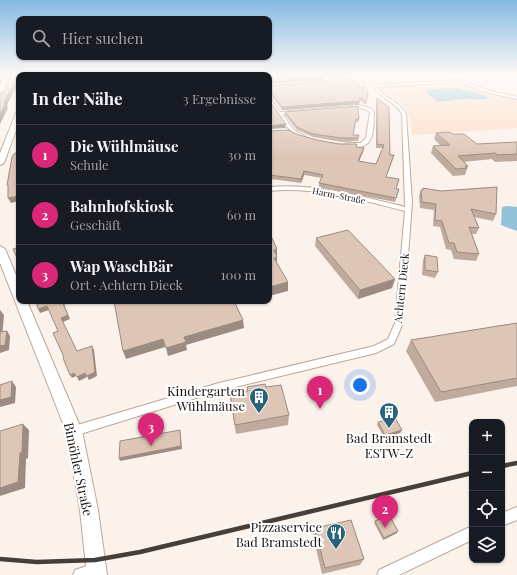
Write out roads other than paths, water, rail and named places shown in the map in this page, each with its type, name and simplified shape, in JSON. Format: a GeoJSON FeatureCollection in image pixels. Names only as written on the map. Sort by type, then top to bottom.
{"type":"FeatureCollection","features":[{"type":"Feature","properties":{"kind":"street"},"geometry":{"type":"LineString","coordinates":[[273,102],[289,130],[298,136],[308,139]]}},
{"type":"Feature","properties":{"kind":"street","name":"Achtern Dieck"},"geometry":{"type":"LineString","coordinates":[[74,431],[219,387],[376,349],[390,341],[399,322],[408,210],[409,178],[404,114],[401,107],[393,102]]}},
{"type":"Feature","properties":{"kind":"street"},"geometry":{"type":"LineString","coordinates":[[280,113],[358,106],[369,109],[372,112],[370,138],[367,143],[362,146],[340,144]]}},
{"type":"Feature","properties":{"kind":"street"},"geometry":{"type":"LineString","coordinates":[[0,163],[16,122]]}},
{"type":"Feature","properties":{"kind":"street","name":"Harm-Straße"},"geometry":{"type":"LineString","coordinates":[[272,188],[283,186],[324,192],[408,210]]}},
{"type":"Feature","properties":{"kind":"street"},"geometry":{"type":"LineString","coordinates":[[0,249],[16,289]]}},
{"type":"Feature","properties":{"kind":"street","name":"Bimöhler Straße"},"geometry":{"type":"LineString","coordinates":[[22,304],[74,431],[89,510],[91,573]]}},
{"type":"Feature","properties":{"kind":"street"},"geometry":{"type":"LineString","coordinates":[[505,519],[517,513]]}},
{"type":"Feature","properties":{"kind":"street"},"geometry":{"type":"LineString","coordinates":[[385,575],[469,534]]}},
{"type":"Feature","properties":{"kind":"water"},"geometry":{"type":"Polygon","coordinates":[[[502,207],[517,207],[517,231],[501,225],[502,207]]]}},
{"type":"Feature","properties":{"kind":"railway"},"geometry":{"type":"LineString","coordinates":[[505,465],[517,463]]}},
{"type":"Feature","properties":{"kind":"railway"},"geometry":{"type":"LineString","coordinates":[[0,559],[37,562],[95,560],[140,552],[469,474]]}},
{"type":"Feature","properties":{"kind":"place","name":"Die Wühlmäuse"},"geometry":{"type":"Point","coordinates":[320,409]}},
{"type":"Feature","properties":{"kind":"place","name":"Kindergarten Wühlmäuse"},"geometry":{"type":"Point","coordinates":[259,414]}},
{"type":"Feature","properties":{"kind":"place","name":"Bad Bramstedt ESTW-Z"},"geometry":{"type":"Point","coordinates":[389,429]}},
{"type":"Feature","properties":{"kind":"place","name":"Wap WaschBär"},"geometry":{"type":"Point","coordinates":[151,446]}},
{"type":"Feature","properties":{"kind":"place","name":"Bahnhofskiosk"},"geometry":{"type":"Point","coordinates":[385,528]}},
{"type":"Feature","properties":{"kind":"place","name":"Pizzaservice Bad Bramstedt"},"geometry":{"type":"Point","coordinates":[336,550]}}]}
